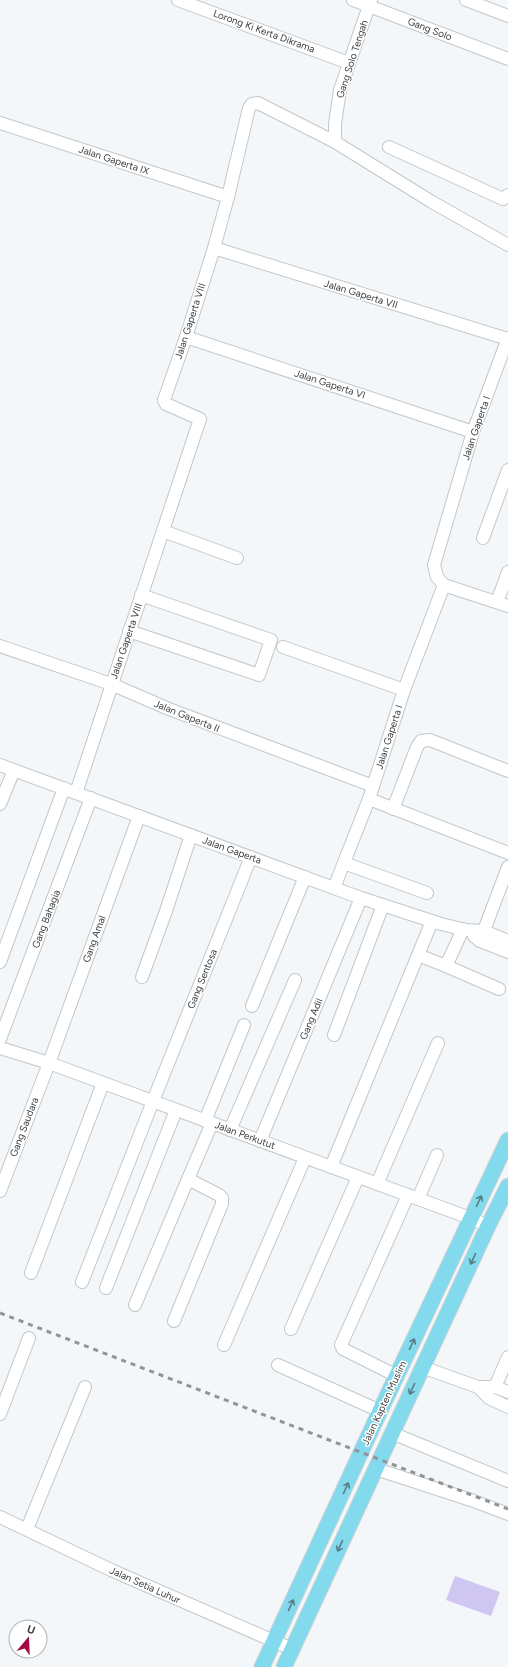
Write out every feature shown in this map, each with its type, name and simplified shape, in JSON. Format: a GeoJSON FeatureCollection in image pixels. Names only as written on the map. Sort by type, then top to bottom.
{"type":"FeatureCollection","features":[{"type":"Feature","properties":{"kind":"main road","name":"Jalan Kapten Muslim"},"geometry":{"type":"LineString","coordinates":[[262,1667],[470,1218],[508,1140]]}},
{"type":"Feature","properties":{"kind":"main road","name":"Jalan Kapten Muslim"},"geometry":{"type":"LineString","coordinates":[[284,1667],[422,1367],[508,1186]]}},
{"type":"Feature","properties":{"kind":"street","name":"Lorong Ki Kerta Dikrama"},"geometry":{"type":"LineString","coordinates":[[178,0],[349,63]]}},
{"type":"Feature","properties":{"kind":"street","name":"Gang Solo"},"geometry":{"type":"LineString","coordinates":[[353,0],[370,3],[508,59]]}},
{"type":"Feature","properties":{"kind":"street"},"geometry":{"type":"LineString","coordinates":[[466,0],[508,16]]}},
{"type":"Feature","properties":{"kind":"street","name":"Gang Solo Tengah"},"geometry":{"type":"LineString","coordinates":[[335,142],[335,124],[340,90],[370,3]]}},
{"type":"Feature","properties":{"kind":"street","name":"Jalan Gaperta VIII"},"geometry":{"type":"LineString","coordinates":[[0,962],[70,790],[111,684],[200,419],[165,404],[164,400],[186,337],[214,248],[228,197],[249,108],[252,104],[258,104],[335,142],[432,202],[508,245]]}},
{"type":"Feature","properties":{"kind":"street","name":"Jalan Gaperta IX"},"geometry":{"type":"LineString","coordinates":[[0,123],[228,197]]}},
{"type":"Feature","properties":{"kind":"street"},"geometry":{"type":"LineString","coordinates":[[389,147],[503,199],[508,195]]}},
{"type":"Feature","properties":{"kind":"street","name":"Jalan Gaperta VII"},"geometry":{"type":"LineString","coordinates":[[214,248],[508,338]]}},
{"type":"Feature","properties":{"kind":"street","name":"Jalan Gaperta VI"},"geometry":{"type":"LineString","coordinates":[[186,337],[473,432]]}},
{"type":"Feature","properties":{"kind":"street","name":"Jalan Gaperta I"},"geometry":{"type":"LineString","coordinates":[[334,888],[369,799],[404,690],[444,585],[437,577],[434,565],[473,432],[508,338]]}},
{"type":"Feature","properties":{"kind":"street"},"geometry":{"type":"LineString","coordinates":[[483,538],[508,470]]}},
{"type":"Feature","properties":{"kind":"street"},"geometry":{"type":"LineString","coordinates":[[163,531],[237,558]]}},
{"type":"Feature","properties":{"kind":"street"},"geometry":{"type":"LineString","coordinates":[[444,585],[502,604],[508,572]]}},
{"type":"Feature","properties":{"kind":"street"},"geometry":{"type":"LineString","coordinates":[[129,631],[259,675],[271,640],[142,595]]}},
{"type":"Feature","properties":{"kind":"street","name":"Jalan Gaperta II"},"geometry":{"type":"LineString","coordinates":[[0,646],[111,684],[168,709],[373,786]]}},
{"type":"Feature","properties":{"kind":"street"},"geometry":{"type":"LineString","coordinates":[[283,647],[404,690]]}},
{"type":"Feature","properties":{"kind":"street"},"geometry":{"type":"LineString","coordinates":[[393,809],[417,747],[421,741],[430,740],[508,771]]}},
{"type":"Feature","properties":{"kind":"street","name":"Jalan Gaperta"},"geometry":{"type":"LineString","coordinates":[[0,764],[361,898],[482,936],[508,940]]}},
{"type":"Feature","properties":{"kind":"street"},"geometry":{"type":"LineString","coordinates":[[0,804],[14,770]]}},
{"type":"Feature","properties":{"kind":"street","name":"Gang Bahagia"},"geometry":{"type":"LineString","coordinates":[[0,1039],[91,798]]}},
{"type":"Feature","properties":{"kind":"street"},"geometry":{"type":"LineString","coordinates":[[369,799],[508,853]]}},
{"type":"Feature","properties":{"kind":"street","name":"Gang Amal"},"geometry":{"type":"LineString","coordinates":[[49,1063],[138,816]]}},
{"type":"Feature","properties":{"kind":"street"},"geometry":{"type":"LineString","coordinates":[[142,976],[166,911],[191,835]]}},
{"type":"Feature","properties":{"kind":"street","name":"Gang Sentosa"},"geometry":{"type":"LineString","coordinates":[[82,1282],[251,857]]}},
{"type":"Feature","properties":{"kind":"street"},"geometry":{"type":"LineString","coordinates":[[344,863],[427,893]]}},
{"type":"Feature","properties":{"kind":"street"},"geometry":{"type":"LineString","coordinates":[[482,936],[508,867]]}},
{"type":"Feature","properties":{"kind":"street"},"geometry":{"type":"LineString","coordinates":[[252,1006],[305,877]]}},
{"type":"Feature","properties":{"kind":"street","name":"Gang Adil"},"geometry":{"type":"LineString","coordinates":[[260,1141],[361,898]]}},
{"type":"Feature","properties":{"kind":"street"},"geometry":{"type":"LineString","coordinates":[[334,1035],[383,905]]}},
{"type":"Feature","properties":{"kind":"street"},"geometry":{"type":"LineString","coordinates":[[331,1167],[432,921]]}},
{"type":"Feature","properties":{"kind":"street"},"geometry":{"type":"LineString","coordinates":[[446,966],[464,930]]}},
{"type":"Feature","properties":{"kind":"street","name":"Jalan Gaperta"},"geometry":{"type":"LineString","coordinates":[[482,936],[508,952]]}},
{"type":"Feature","properties":{"kind":"street"},"geometry":{"type":"LineString","coordinates":[[418,955],[499,989]]}},
{"type":"Feature","properties":{"kind":"street"},"geometry":{"type":"LineString","coordinates":[[230,1130],[295,980]]}},
{"type":"Feature","properties":{"kind":"street"},"geometry":{"type":"LineString","coordinates":[[135,1305],[188,1179],[244,1025]]}},
{"type":"Feature","properties":{"kind":"street"},"geometry":{"type":"LineString","coordinates":[[377,1184],[438,1043]]}},
{"type":"Feature","properties":{"kind":"street","name":"Jalan Perkutut"},"geometry":{"type":"LineString","coordinates":[[0,1048],[49,1063],[470,1218],[488,1226]]}},
{"type":"Feature","properties":{"kind":"street","name":"Gang Saudara"},"geometry":{"type":"LineString","coordinates":[[0,1191],[49,1063]]}},
{"type":"Feature","properties":{"kind":"street"},"geometry":{"type":"LineString","coordinates":[[31,1273],[103,1083]]}},
{"type":"Feature","properties":{"kind":"street"},"geometry":{"type":"LineString","coordinates":[[106,1288],[176,1110]]}},
{"type":"Feature","properties":{"kind":"street"},"geometry":{"type":"LineString","coordinates":[[397,1376],[343,1349],[341,1345],[413,1197],[437,1155]]}},
{"type":"Feature","properties":{"kind":"street"},"geometry":{"type":"LineString","coordinates":[[224,1345],[305,1158]]}},
{"type":"Feature","properties":{"kind":"street"},"geometry":{"type":"LineString","coordinates":[[291,1329],[358,1177]]}},
{"type":"Feature","properties":{"kind":"street"},"geometry":{"type":"LineString","coordinates":[[174,1321],[222,1204],[222,1198],[219,1195],[188,1179]]}},
{"type":"Feature","properties":{"kind":"street"},"geometry":{"type":"LineString","coordinates":[[0,1414],[28,1338]]}},
{"type":"Feature","properties":{"kind":"street"},"geometry":{"type":"LineString","coordinates":[[495,1387],[508,1357]]}},
{"type":"Feature","properties":{"kind":"street"},"geometry":{"type":"LineString","coordinates":[[278,1365],[380,1411]]}},
{"type":"Feature","properties":{"kind":"street"},"geometry":{"type":"LineString","coordinates":[[422,1367],[478,1387],[495,1387],[508,1392]]}},
{"type":"Feature","properties":{"kind":"street"},"geometry":{"type":"LineString","coordinates":[[27,1529],[86,1387]]}},
{"type":"Feature","properties":{"kind":"street"},"geometry":{"type":"LineString","coordinates":[[478,1387],[489,1398],[508,1407]]}},
{"type":"Feature","properties":{"kind":"street"},"geometry":{"type":"LineString","coordinates":[[392,1433],[508,1481]]}},
{"type":"Feature","properties":{"kind":"street"},"geometry":{"type":"LineString","coordinates":[[376,1469],[508,1514]]}},
{"type":"Feature","properties":{"kind":"street","name":"Jalan Setia Luhur"},"geometry":{"type":"LineString","coordinates":[[0,1517],[111,1570],[292,1649]]}},
{"type":"Feature","properties":{"kind":"shaded area"},"geometry":{"type":"Polygon","coordinates":[[[455,1576],[500,1592],[491,1616],[446,1600],[455,1576]]]}},
{"type":"Feature","properties":{"kind":"railway"},"geometry":{"type":"LineString","coordinates":[[0,1313],[508,1509]]}}]}
